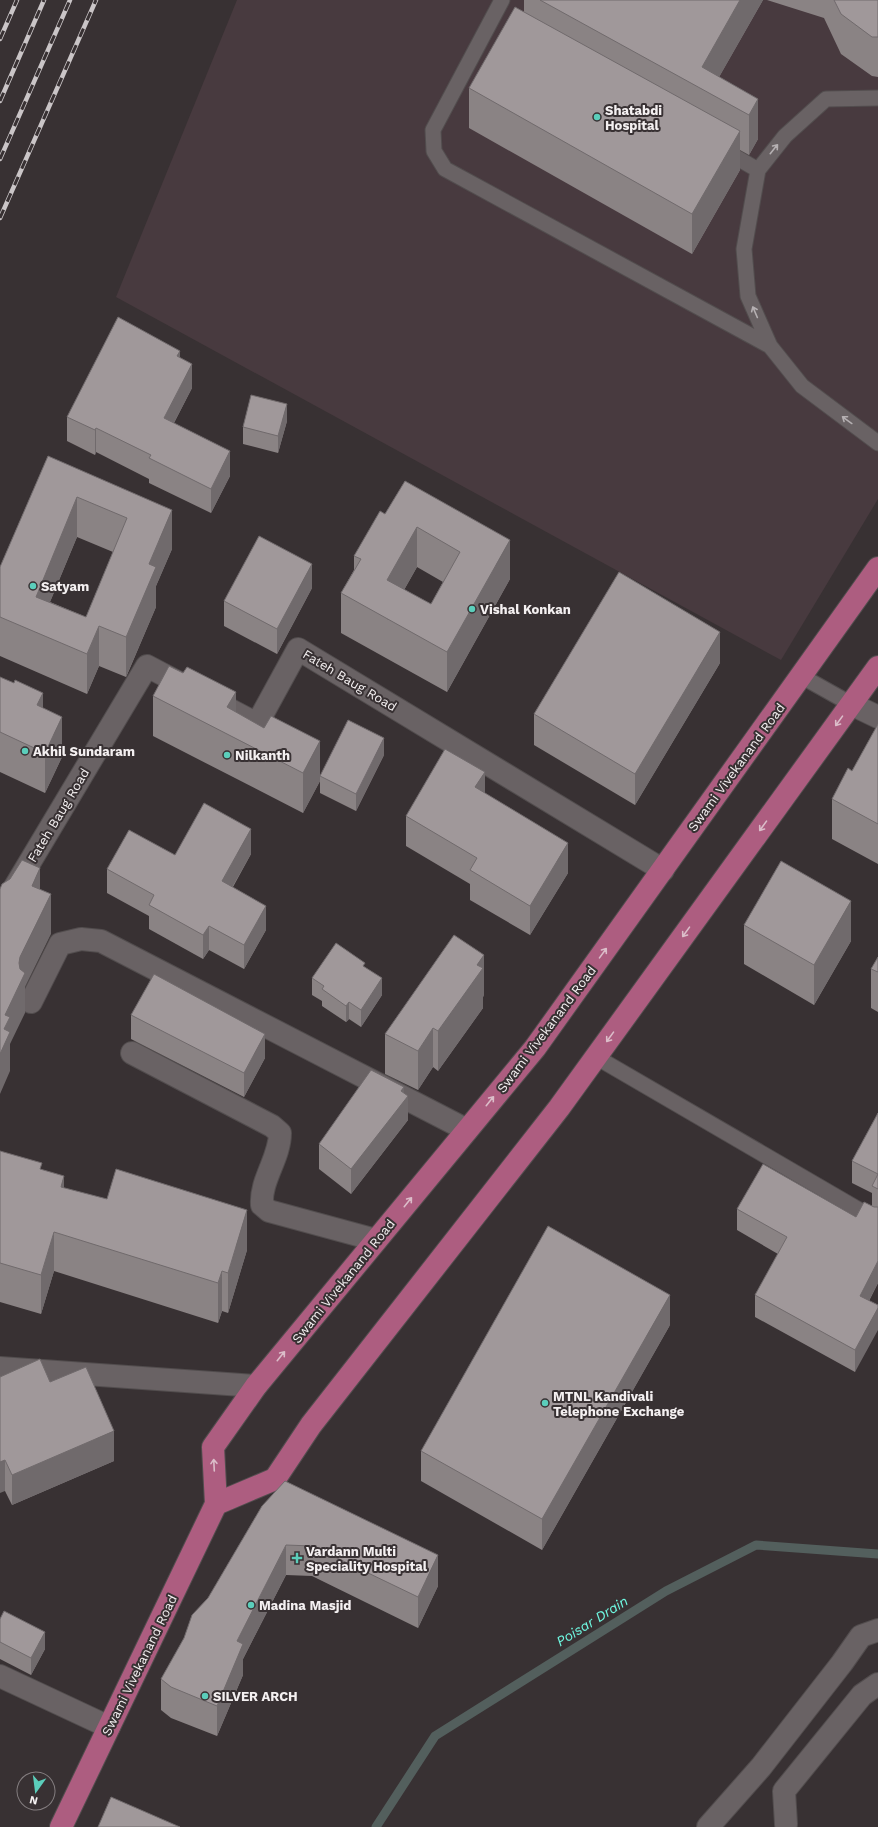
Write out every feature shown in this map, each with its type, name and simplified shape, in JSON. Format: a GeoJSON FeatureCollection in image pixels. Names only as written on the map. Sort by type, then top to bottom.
{"type":"FeatureCollection","features":[{"type":"Feature","properties":{"kind":"main road","name":"Swami Vivekanand Road"},"geometry":{"type":"LineString","coordinates":[[61,1827],[216,1504],[213,1448],[256,1386],[535,1048],[878,568]]}},
{"type":"Feature","properties":{"kind":"main road"},"geometry":{"type":"LineString","coordinates":[[216,1504],[275,1479],[311,1425],[559,1108],[878,667]]}},
{"type":"Feature","properties":{"kind":"street","name":"Fateh Baug Road"},"geometry":{"type":"LineString","coordinates":[[0,912],[147,666],[257,724],[298,649],[662,870]]}},
{"type":"Feature","properties":{"kind":"street"},"geometry":{"type":"LineString","coordinates":[[851,704],[878,717]]}},
{"type":"Feature","properties":{"kind":"street"},"geometry":{"type":"LineString","coordinates":[[32,1002],[60,944],[81,939],[101,941],[467,1130]]}},
{"type":"Feature","properties":{"kind":"street"},"geometry":{"type":"LineString","coordinates":[[132,1053],[272,1126],[280,1133],[280,1143],[261,1195],[262,1205],[269,1211],[376,1240]]}},
{"type":"Feature","properties":{"kind":"street"},"geometry":{"type":"LineString","coordinates":[[0,1368],[256,1386]]}},
{"type":"Feature","properties":{"kind":"street"},"geometry":{"type":"LineString","coordinates":[[708,1827],[761,1768],[861,1636],[878,1630]]}},
{"type":"Feature","properties":{"kind":"street"},"geometry":{"type":"LineString","coordinates":[[0,1676],[109,1727]]}},
{"type":"Feature","properties":{"kind":"street"},"geometry":{"type":"LineString","coordinates":[[788,1826],[784,1791],[862,1695],[878,1684]]}},
{"type":"Feature","properties":{"kind":"lane"},"geometry":{"type":"LineString","coordinates":[[502,0],[433,130],[434,151],[445,169],[770,346]]}},
{"type":"Feature","properties":{"kind":"lane"},"geometry":{"type":"LineString","coordinates":[[489,22],[503,29]]}},
{"type":"Feature","properties":{"kind":"lane"},"geometry":{"type":"LineString","coordinates":[[878,98],[826,99],[785,136],[758,170],[744,249],[748,296],[770,346],[802,386],[878,443]]}},
{"type":"Feature","properties":{"kind":"lane"},"geometry":{"type":"LineString","coordinates":[[710,143],[758,170]]}},
{"type":"Feature","properties":{"kind":"lane"},"geometry":{"type":"LineString","coordinates":[[801,676],[851,704]]}},
{"type":"Feature","properties":{"kind":"lane"},"geometry":{"type":"LineString","coordinates":[[596,1057],[878,1221]]}},
{"type":"Feature","properties":{"kind":"shaded area"},"geometry":{"type":"Polygon","coordinates":[[[237,0],[878,0],[878,499],[781,660],[116,297],[237,0]]]}},
{"type":"Feature","properties":{"kind":"building"},"geometry":{"type":"Polygon","coordinates":[[[540,0],[740,0],[702,67],[758,99],[749,115],[540,0]]]}},
{"type":"Feature","properties":{"kind":"building"},"geometry":{"type":"Polygon","coordinates":[[[834,0],[878,0],[878,37],[872,37],[841,14],[834,0]]]}},
{"type":"Feature","properties":{"kind":"building"},"geometry":{"type":"Polygon","coordinates":[[[515,7],[740,131],[692,214],[469,88],[515,7]]]}},
{"type":"Feature","properties":{"kind":"building"},"geometry":{"type":"Polygon","coordinates":[[[118,317],[180,351],[177,356],[192,364],[164,418],[230,451],[211,489],[149,458],[151,455],[96,428],[95,430],[67,417],[118,317]]]}},
{"type":"Feature","properties":{"kind":"building"},"geometry":{"type":"Polygon","coordinates":[[[251,395],[287,404],[278,436],[243,427],[251,395]]]}},
{"type":"Feature","properties":{"kind":"building"},"geometry":{"type":"Polygon","coordinates":[[[48,456],[172,510],[149,564],[156,567],[126,637],[99,626],[87,654],[0,617],[0,567],[48,456]],[[77,497],[36,597],[86,617],[127,518],[77,497]]]}},
{"type":"Feature","properties":{"kind":"building"},"geometry":{"type":"Polygon","coordinates":[[[405,481],[510,540],[447,652],[341,593],[361,559],[354,556],[380,511],[385,514],[405,481]],[[417,527],[387,580],[431,604],[460,552],[417,527]]]}},
{"type":"Feature","properties":{"kind":"building"},"geometry":{"type":"Polygon","coordinates":[[[259,536],[312,564],[277,629],[224,601],[259,536]]]}},
{"type":"Feature","properties":{"kind":"building"},"geometry":{"type":"Polygon","coordinates":[[[619,572],[720,632],[635,774],[534,714],[619,572]]]}},
{"type":"Feature","properties":{"kind":"building"},"geometry":{"type":"Polygon","coordinates":[[[169,666],[183,673],[187,667],[236,692],[227,707],[264,728],[271,716],[320,741],[303,773],[153,696],[169,666]]]}},
{"type":"Feature","properties":{"kind":"building"},"geometry":{"type":"Polygon","coordinates":[[[0,677],[14,683],[15,680],[43,693],[37,705],[62,717],[45,753],[0,732],[0,677]]]}},
{"type":"Feature","properties":{"kind":"building"},"geometry":{"type":"Polygon","coordinates":[[[348,720],[384,738],[356,794],[320,776],[348,720]]]}},
{"type":"Feature","properties":{"kind":"building"},"geometry":{"type":"Polygon","coordinates":[[[878,724],[878,824],[832,799],[848,768],[852,771],[878,724]]]}},
{"type":"Feature","properties":{"kind":"building"},"geometry":{"type":"Polygon","coordinates":[[[445,749],[485,772],[475,787],[568,843],[530,906],[470,870],[477,858],[406,816],[445,749]]]}},
{"type":"Feature","properties":{"kind":"building"},"geometry":{"type":"Polygon","coordinates":[[[204,803],[251,829],[222,881],[266,906],[244,945],[209,926],[203,935],[149,905],[154,895],[107,869],[129,830],[175,855],[204,803]]]}},
{"type":"Feature","properties":{"kind":"building"},"geometry":{"type":"Polygon","coordinates":[[[22,860],[40,868],[32,886],[51,894],[20,957],[20,969],[25,973],[5,1015],[10,1017],[4,1029],[10,1032],[0,1054],[0,889],[2,884],[10,879],[22,860]]]}},
{"type":"Feature","properties":{"kind":"building"},"geometry":{"type":"Polygon","coordinates":[[[781,861],[851,901],[814,965],[744,925],[781,861]]]}},
{"type":"Feature","properties":{"kind":"building"},"geometry":{"type":"Polygon","coordinates":[[[454,935],[484,955],[477,965],[483,968],[438,1031],[433,1028],[418,1051],[385,1034],[454,935]]]}},
{"type":"Feature","properties":{"kind":"building"},"geometry":{"type":"Polygon","coordinates":[[[336,943],[365,963],[363,966],[382,978],[361,1010],[349,1002],[346,1006],[322,989],[324,986],[312,978],[336,943]]]}},
{"type":"Feature","properties":{"kind":"building"},"geometry":{"type":"Polygon","coordinates":[[[878,957],[878,972],[871,969],[878,957]]]}},
{"type":"Feature","properties":{"kind":"building"},"geometry":{"type":"Polygon","coordinates":[[[154,974],[265,1034],[244,1073],[131,1015],[154,974]]]}},
{"type":"Feature","properties":{"kind":"building"},"geometry":{"type":"Polygon","coordinates":[[[371,1070],[404,1087],[401,1091],[408,1096],[351,1169],[319,1144],[371,1070]]]}},
{"type":"Feature","properties":{"kind":"building"},"geometry":{"type":"Polygon","coordinates":[[[878,1113],[878,1174],[852,1161],[878,1113]]]}},
{"type":"Feature","properties":{"kind":"building"},"geometry":{"type":"Polygon","coordinates":[[[0,1151],[42,1163],[40,1169],[64,1176],[61,1187],[107,1199],[116,1169],[247,1210],[228,1273],[222,1271],[218,1283],[54,1232],[41,1275],[0,1263],[0,1151]]]}},
{"type":"Feature","properties":{"kind":"building"},"geometry":{"type":"Polygon","coordinates":[[[763,1164],[856,1217],[864,1202],[874,1207],[878,1207],[878,1261],[860,1296],[878,1305],[878,1308],[855,1350],[755,1295],[787,1237],[737,1209],[763,1164]]]}},
{"type":"Feature","properties":{"kind":"building"},"geometry":{"type":"Polygon","coordinates":[[[878,1174],[878,1189],[872,1186],[878,1174]]]}},
{"type":"Feature","properties":{"kind":"building","name":"MTNL Kandivali Telephone Exchange"},"geometry":{"type":"Polygon","coordinates":[[[548,1226],[670,1295],[542,1519],[421,1451],[548,1226]]]}},
{"type":"Feature","properties":{"kind":"building"},"geometry":{"type":"Polygon","coordinates":[[[40,1359],[50,1382],[86,1367],[114,1431],[12,1475],[5,1460],[0,1462],[0,1377],[40,1359]]]}},
{"type":"Feature","properties":{"kind":"building"},"geometry":{"type":"Polygon","coordinates":[[[285,1481],[438,1555],[418,1597],[312,1546],[286,1545],[237,1641],[243,1644],[217,1706],[171,1687],[161,1679],[184,1638],[192,1615],[208,1598],[262,1506],[285,1481]]]}},
{"type":"Feature","properties":{"kind":"building"},"geometry":{"type":"Polygon","coordinates":[[[4,1611],[45,1632],[31,1658],[0,1642],[0,1619],[4,1611]]]}},
{"type":"Feature","properties":{"kind":"building"},"geometry":{"type":"Polygon","coordinates":[[[111,1797],[180,1827],[98,1827],[111,1797]]]}},
{"type":"Feature","properties":{"kind":"waterway","name":"Poisar Drain"},"geometry":{"type":"LineString","coordinates":[[376,1827],[435,1736],[666,1591],[756,1545],[878,1554]]}},
{"type":"Feature","properties":{"kind":"railway"},"geometry":{"type":"LineString","coordinates":[[0,39],[17,0]]}},
{"type":"Feature","properties":{"kind":"railway"},"geometry":{"type":"LineString","coordinates":[[0,101],[44,0]]}},
{"type":"Feature","properties":{"kind":"railway"},"geometry":{"type":"LineString","coordinates":[[0,159],[70,0]]}},
{"type":"Feature","properties":{"kind":"railway"},"geometry":{"type":"LineString","coordinates":[[0,218],[96,0]]}},
{"type":"Feature","properties":{"kind":"place","name":"Shatabdi Hospital"},"geometry":{"type":"Point","coordinates":[597,117]}},
{"type":"Feature","properties":{"kind":"place","name":"Satyam"},"geometry":{"type":"Point","coordinates":[33,586]}},
{"type":"Feature","properties":{"kind":"place","name":"Vishal Konkan"},"geometry":{"type":"Point","coordinates":[472,609]}},
{"type":"Feature","properties":{"kind":"place","name":"Akhil Sundaram"},"geometry":{"type":"Point","coordinates":[25,751]}},
{"type":"Feature","properties":{"kind":"place","name":"Nilkanth"},"geometry":{"type":"Point","coordinates":[227,755]}},
{"type":"Feature","properties":{"kind":"place","name":"MTNL Kandivali Telephone Exchange"},"geometry":{"type":"Point","coordinates":[545,1403]}},
{"type":"Feature","properties":{"kind":"place","name":"Vardann Multi Speciality Hospital"},"geometry":{"type":"Point","coordinates":[297,1558]}},
{"type":"Feature","properties":{"kind":"place","name":"Madina Masjid"},"geometry":{"type":"Point","coordinates":[251,1605]}},
{"type":"Feature","properties":{"kind":"place","name":"SILVER ARCH"},"geometry":{"type":"Point","coordinates":[205,1696]}}]}
